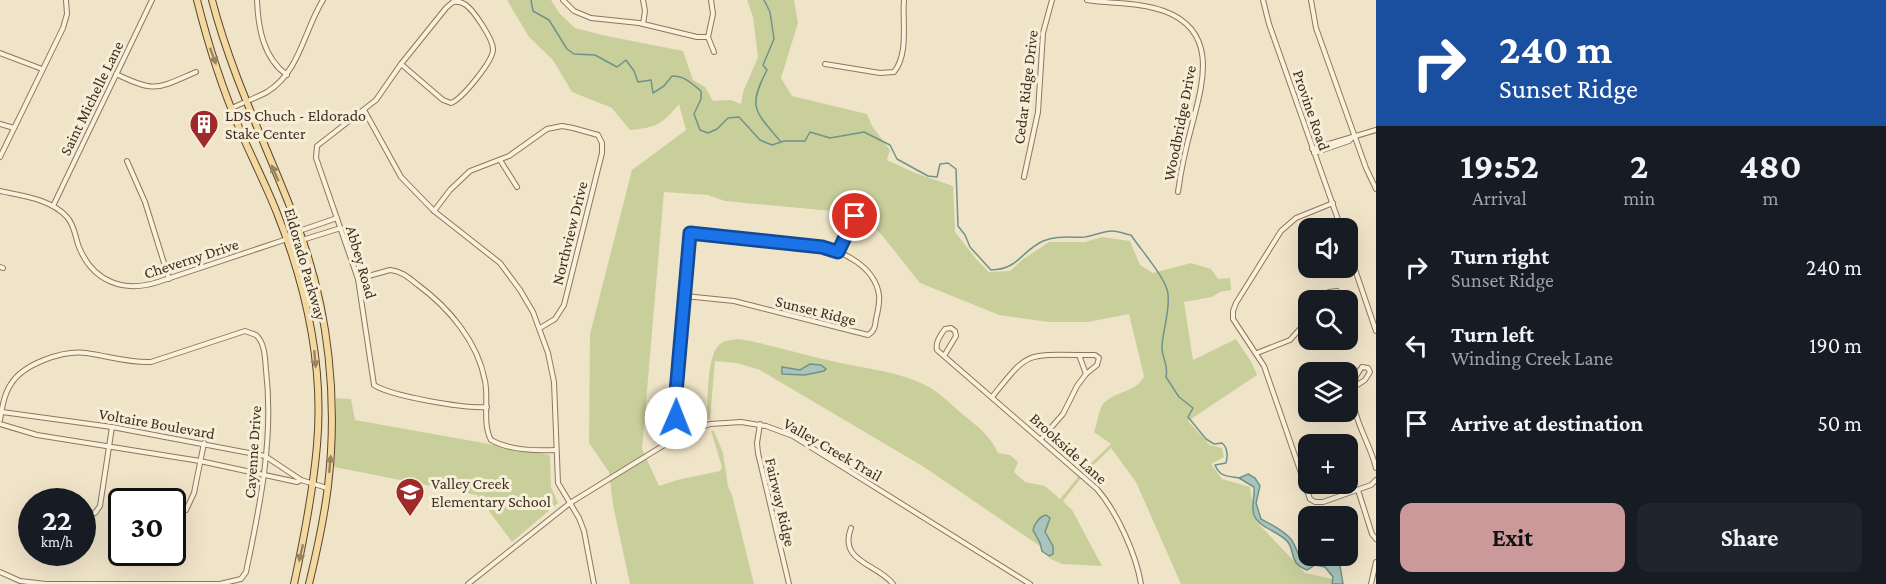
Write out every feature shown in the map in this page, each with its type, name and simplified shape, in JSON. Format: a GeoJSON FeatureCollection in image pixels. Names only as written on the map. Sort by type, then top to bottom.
{"type":"FeatureCollection","features":[{"type":"Feature","properties":{"kind":"main road","name":"Eldorado Parkway"},"geometry":{"type":"LineString","coordinates":[[197,0],[208,42],[232,108],[287,239],[303,292],[315,354],[318,422],[313,484],[294,584]]}},
{"type":"Feature","properties":{"kind":"main road","name":"Eldorado Parkway"},"geometry":{"type":"LineString","coordinates":[[212,0],[245,102],[299,231],[321,308],[330,370],[332,439],[328,488],[309,584]]}},
{"type":"Feature","properties":{"kind":"street"},"geometry":{"type":"LineString","coordinates":[[0,157],[65,20],[66,0]]}},
{"type":"Feature","properties":{"kind":"street","name":"Saint Michelle Lane"},"geometry":{"type":"LineString","coordinates":[[53,206],[152,0]]}},
{"type":"Feature","properties":{"kind":"street"},"geometry":{"type":"LineString","coordinates":[[257,0],[258,18],[265,46],[275,63],[287,75]]}},
{"type":"Feature","properties":{"kind":"street"},"geometry":{"type":"LineString","coordinates":[[232,108],[268,92],[287,75],[323,0]]}},
{"type":"Feature","properties":{"kind":"street"},"geometry":{"type":"LineString","coordinates":[[563,0],[574,10],[591,18],[643,24],[696,37],[708,37]]}},
{"type":"Feature","properties":{"kind":"street"},"geometry":{"type":"LineString","coordinates":[[643,0],[645,11],[643,24]]}},
{"type":"Feature","properties":{"kind":"street"},"geometry":{"type":"LineString","coordinates":[[711,0],[713,14],[708,37],[714,52]]}},
{"type":"Feature","properties":{"kind":"street"},"geometry":{"type":"LineString","coordinates":[[825,64],[880,73],[894,72],[899,67],[903,46],[904,0]]}},
{"type":"Feature","properties":{"kind":"street","name":"Cedar Ridge Drive"},"geometry":{"type":"LineString","coordinates":[[1023,177],[1038,112],[1043,33],[1052,0]]}},
{"type":"Feature","properties":{"kind":"street","name":"Woodbridge Drive"},"geometry":{"type":"LineString","coordinates":[[1087,0],[1162,10],[1182,20],[1193,33],[1203,62],[1203,82],[1178,192]]}},
{"type":"Feature","properties":{"kind":"street","name":"Provine Road"},"geometry":{"type":"LineString","coordinates":[[1263,0],[1273,35],[1338,218]]}},
{"type":"Feature","properties":{"kind":"street"},"geometry":{"type":"LineString","coordinates":[[1311,0],[1316,28],[1366,168],[1376,189]]}},
{"type":"Feature","properties":{"kind":"street"},"geometry":{"type":"LineString","coordinates":[[401,64],[443,100],[451,103],[460,97],[490,61],[493,48],[487,33],[470,8],[461,2],[453,2],[401,64],[380,96],[364,110],[401,177],[434,211],[500,263],[520,290],[540,328],[554,382],[558,483],[585,531],[594,584]]}},
{"type":"Feature","properties":{"kind":"street"},"geometry":{"type":"LineString","coordinates":[[0,53],[42,69]]}},
{"type":"Feature","properties":{"kind":"street"},"geometry":{"type":"LineString","coordinates":[[116,74],[151,88],[168,84],[196,72]]}},
{"type":"Feature","properties":{"kind":"street","name":"Abbey Road"},"geometry":{"type":"LineString","coordinates":[[364,110],[317,146],[316,159],[358,279],[373,380],[377,386],[392,393],[466,406],[487,407]]}},
{"type":"Feature","properties":{"kind":"street"},"geometry":{"type":"LineString","coordinates":[[0,124],[14,128]]}},
{"type":"Feature","properties":{"kind":"street","name":"Northview Drive"},"geometry":{"type":"LineString","coordinates":[[500,160],[518,151],[547,129],[562,126],[598,135],[602,143],[602,153],[564,305],[555,319],[540,328]]}},
{"type":"Feature","properties":{"kind":"street"},"geometry":{"type":"LineString","coordinates":[[1313,151],[1376,130]]}},
{"type":"Feature","properties":{"kind":"street"},"geometry":{"type":"LineString","coordinates":[[434,211],[450,190],[470,171],[500,160],[517,187]]}},
{"type":"Feature","properties":{"kind":"street"},"geometry":{"type":"LineString","coordinates":[[127,161],[142,192],[169,279]]}},
{"type":"Feature","properties":{"kind":"street","name":"Cheverny Drive"},"geometry":{"type":"LineString","coordinates":[[0,191],[53,206],[68,217],[75,230],[79,247],[89,264],[105,279],[127,287],[138,287],[169,279],[287,239],[299,231],[336,218]]}},
{"type":"Feature","properties":{"kind":"street"},"geometry":{"type":"LineString","coordinates":[[1298,464],[1269,379],[1257,353],[1233,319],[1233,311],[1281,231],[1296,218],[1333,203]]}},
{"type":"Feature","properties":{"kind":"street"},"geometry":{"type":"LineString","coordinates":[[838,252],[855,216]]}},
{"type":"Feature","properties":{"kind":"street","name":"Cheverny Drive"},"geometry":{"type":"LineString","coordinates":[[287,239],[302,240],[340,228]]}},
{"type":"Feature","properties":{"kind":"street","name":"Sunset Ridge"},"geometry":{"type":"LineString","coordinates":[[690,233],[822,247],[838,252],[848,256],[862,267],[877,287],[879,306],[874,330],[870,334],[734,301],[685,296],[690,233]]}},
{"type":"Feature","properties":{"kind":"street"},"geometry":{"type":"LineString","coordinates":[[358,279],[395,270],[444,305],[461,327],[479,362],[486,385],[488,434],[491,440],[497,444],[513,447],[556,450]]}},
{"type":"Feature","properties":{"kind":"street"},"geometry":{"type":"LineString","coordinates":[[1358,278],[1376,331]]}},
{"type":"Feature","properties":{"kind":"street"},"geometry":{"type":"LineString","coordinates":[[682,434],[675,410],[685,296]]}},
{"type":"Feature","properties":{"kind":"street"},"geometry":{"type":"LineString","coordinates":[[951,328],[955,331],[956,336],[944,356],[936,346],[944,330],[951,328]]}},
{"type":"Feature","properties":{"kind":"street","name":"Cayenne Drive"},"geometry":{"type":"LineString","coordinates":[[0,572],[20,580],[46,584],[230,583],[244,576],[254,533],[268,435],[264,352],[259,338],[251,332],[238,332],[192,349],[146,362],[79,352],[57,355],[18,375],[9,387],[2,412]]}},
{"type":"Feature","properties":{"kind":"street"},"geometry":{"type":"LineString","coordinates":[[1257,353],[1290,340],[1298,332]]}},
{"type":"Feature","properties":{"kind":"street"},"geometry":{"type":"LineString","coordinates":[[992,397],[1019,364],[1028,358],[1041,354],[1095,355],[1099,358],[1097,366],[1086,374],[1060,417],[1041,439]]}},
{"type":"Feature","properties":{"kind":"street"},"geometry":{"type":"LineString","coordinates":[[1079,355],[1086,374]]}},
{"type":"Feature","properties":{"kind":"street","name":"Brookside Lane"},"geometry":{"type":"LineString","coordinates":[[944,356],[1089,480],[1108,502],[1138,568],[1141,584]]}},
{"type":"Feature","properties":{"kind":"street"},"geometry":{"type":"LineString","coordinates":[[1362,367],[1368,368],[1369,375],[1354,387],[1359,371],[1362,367]]}},
{"type":"Feature","properties":{"kind":"street"},"geometry":{"type":"LineString","coordinates":[[0,422],[2,412]]}},
{"type":"Feature","properties":{"kind":"street","name":"Voltaire Boulevard"},"geometry":{"type":"LineString","coordinates":[[2,412],[112,427],[265,456],[301,480],[328,488]]}},
{"type":"Feature","properties":{"kind":"street"},"geometry":{"type":"LineString","coordinates":[[1358,417],[1376,468]]}},
{"type":"Feature","properties":{"kind":"street","name":"Voltaire Boulevard"},"geometry":{"type":"LineString","coordinates":[[0,422],[37,435],[200,461],[297,482],[301,480]]}},
{"type":"Feature","properties":{"kind":"street","name":"Valley Creek Trail"},"geometry":{"type":"LineString","coordinates":[[471,583],[570,503],[682,434],[702,426],[741,422],[760,424],[798,439],[1029,584]]}},
{"type":"Feature","properties":{"kind":"street","name":"Fairway Ridge"},"geometry":{"type":"LineString","coordinates":[[760,424],[757,438],[758,453],[789,584]]}},
{"type":"Feature","properties":{"kind":"street"},"geometry":{"type":"LineString","coordinates":[[96,511],[100,506],[112,427]]}},
{"type":"Feature","properties":{"kind":"street"},"geometry":{"type":"LineString","coordinates":[[186,510],[192,500],[204,443]]}},
{"type":"Feature","properties":{"kind":"street"},"geometry":{"type":"LineString","coordinates":[[1376,480],[1371,485],[1358,490],[1372,534],[1376,539]]}},
{"type":"Feature","properties":{"kind":"street"},"geometry":{"type":"LineString","coordinates":[[1308,494],[1310,499],[1315,502],[1323,502],[1346,494]]}},
{"type":"Feature","properties":{"kind":"street"},"geometry":{"type":"LineString","coordinates":[[851,528],[848,541],[854,555],[893,584]]}},
{"type":"Feature","properties":{"kind":"street"},"geometry":{"type":"LineString","coordinates":[[1371,584],[1376,562]]}},
{"type":"Feature","properties":{"kind":"green space"},"geometry":{"type":"Polygon","coordinates":[[[507,0],[551,0],[560,14],[575,28],[683,51],[693,80],[705,87],[713,101],[731,100],[741,104],[743,92],[758,57],[753,17],[747,0],[794,0],[798,23],[781,78],[792,96],[867,114],[872,126],[890,150],[887,160],[915,173],[953,186],[955,232],[989,272],[1010,271],[1049,242],[1085,242],[1102,237],[1130,241],[1140,265],[1153,273],[1191,263],[1211,269],[1218,279],[1230,278],[1231,290],[1220,292],[1212,297],[1184,302],[1193,360],[1236,339],[1257,375],[1188,421],[1210,445],[1222,448],[1224,457],[1211,464],[1222,479],[1250,487],[1256,521],[1305,573],[1333,579],[1332,584],[1181,584],[1136,482],[1111,448],[1085,473],[1083,471],[1111,444],[1094,432],[1103,404],[1113,396],[1137,385],[1144,376],[1129,314],[1088,322],[1049,322],[999,315],[920,283],[881,234],[854,213],[725,201],[708,195],[664,192],[642,449],[659,486],[720,471],[722,467],[711,431],[714,431],[723,453],[728,486],[754,584],[630,584],[613,505],[609,472],[589,443],[590,334],[632,170],[686,130],[679,104],[658,124],[630,130],[612,108],[572,92],[553,60],[529,37],[507,0]]]}},
{"type":"Feature","properties":{"kind":"green space"},"geometry":{"type":"Polygon","coordinates":[[[738,339],[894,374],[929,387],[982,431],[998,453],[1010,455],[1018,462],[1014,472],[1025,482],[1045,486],[1060,499],[1079,476],[1081,478],[1063,501],[1072,510],[1102,566],[1062,564],[1049,558],[1047,551],[924,467],[760,370],[737,363],[715,361],[710,419],[707,420],[710,368],[715,350],[728,340],[738,339]]]}},
{"type":"Feature","properties":{"kind":"green space"},"geometry":{"type":"Polygon","coordinates":[[[336,398],[351,399],[355,420],[550,455],[551,487],[558,503],[512,542],[477,495],[334,467],[336,398]]]}},
{"type":"Feature","properties":{"kind":"water"},"geometry":{"type":"Polygon","coordinates":[[[810,364],[821,365],[826,369],[805,375],[782,374],[782,367],[800,370],[810,364]]]}},
{"type":"Feature","properties":{"kind":"water"},"geometry":{"type":"Polygon","coordinates":[[[1248,474],[1255,478],[1260,486],[1256,503],[1261,519],[1289,537],[1298,553],[1298,565],[1287,541],[1256,519],[1253,508],[1254,487],[1239,478],[1248,474]]]}},
{"type":"Feature","properties":{"kind":"water"},"geometry":{"type":"Polygon","coordinates":[[[1046,515],[1050,518],[1045,532],[1053,546],[1053,554],[1049,556],[1042,551],[1033,530],[1038,521],[1046,515]]]}},
{"type":"Feature","properties":{"kind":"water"},"geometry":{"type":"Polygon","coordinates":[[[1300,566],[1313,566],[1307,570],[1300,566]]]}},
{"type":"Feature","properties":{"kind":"water"},"geometry":{"type":"Polygon","coordinates":[[[1320,566],[1340,566],[1343,584],[1332,584],[1333,577],[1325,567],[1320,566]]]}},
{"type":"Feature","properties":{"kind":"waterway"},"geometry":{"type":"LineString","coordinates":[[531,0],[533,11],[549,20],[567,49],[574,54],[595,55],[617,67],[626,60],[638,82],[651,80],[653,93],[664,86],[672,76],[681,77],[691,83],[701,91],[701,99],[694,114],[700,130],[708,133],[717,129],[728,118],[739,117],[760,140],[772,145],[784,141],[805,141],[810,132],[830,138],[864,132],[890,145],[897,159],[928,176],[937,177],[940,164],[948,163],[956,169],[958,226],[970,247],[991,270],[1008,267],[1035,245],[1048,239],[1085,237],[1112,231],[1131,235],[1158,272],[1168,294],[1162,346],[1166,377],[1179,397],[1193,408],[1188,417],[1206,439],[1214,444],[1222,443],[1225,447],[1226,463],[1215,465],[1219,472],[1225,476],[1241,478]]}},
{"type":"Feature","properties":{"kind":"waterway"},"geometry":{"type":"LineString","coordinates":[[764,0],[770,12],[774,39],[763,65],[767,70],[756,101],[760,116],[781,142]]}},
{"type":"Feature","properties":{"kind":"place","name":"LDS Chuch - Eldorado Stake Center"},"geometry":{"type":"Point","coordinates":[204,150]}},
{"type":"Feature","properties":{"kind":"place","name":"Valley Creek Elementary School"},"geometry":{"type":"Point","coordinates":[410,518]}},
{"type":"Feature","properties":{"kind":"route"},"geometry":{"type":"LineString","coordinates":[[676,418],[675,404],[690,233],[822,247],[838,252],[855,216]]}}]}
